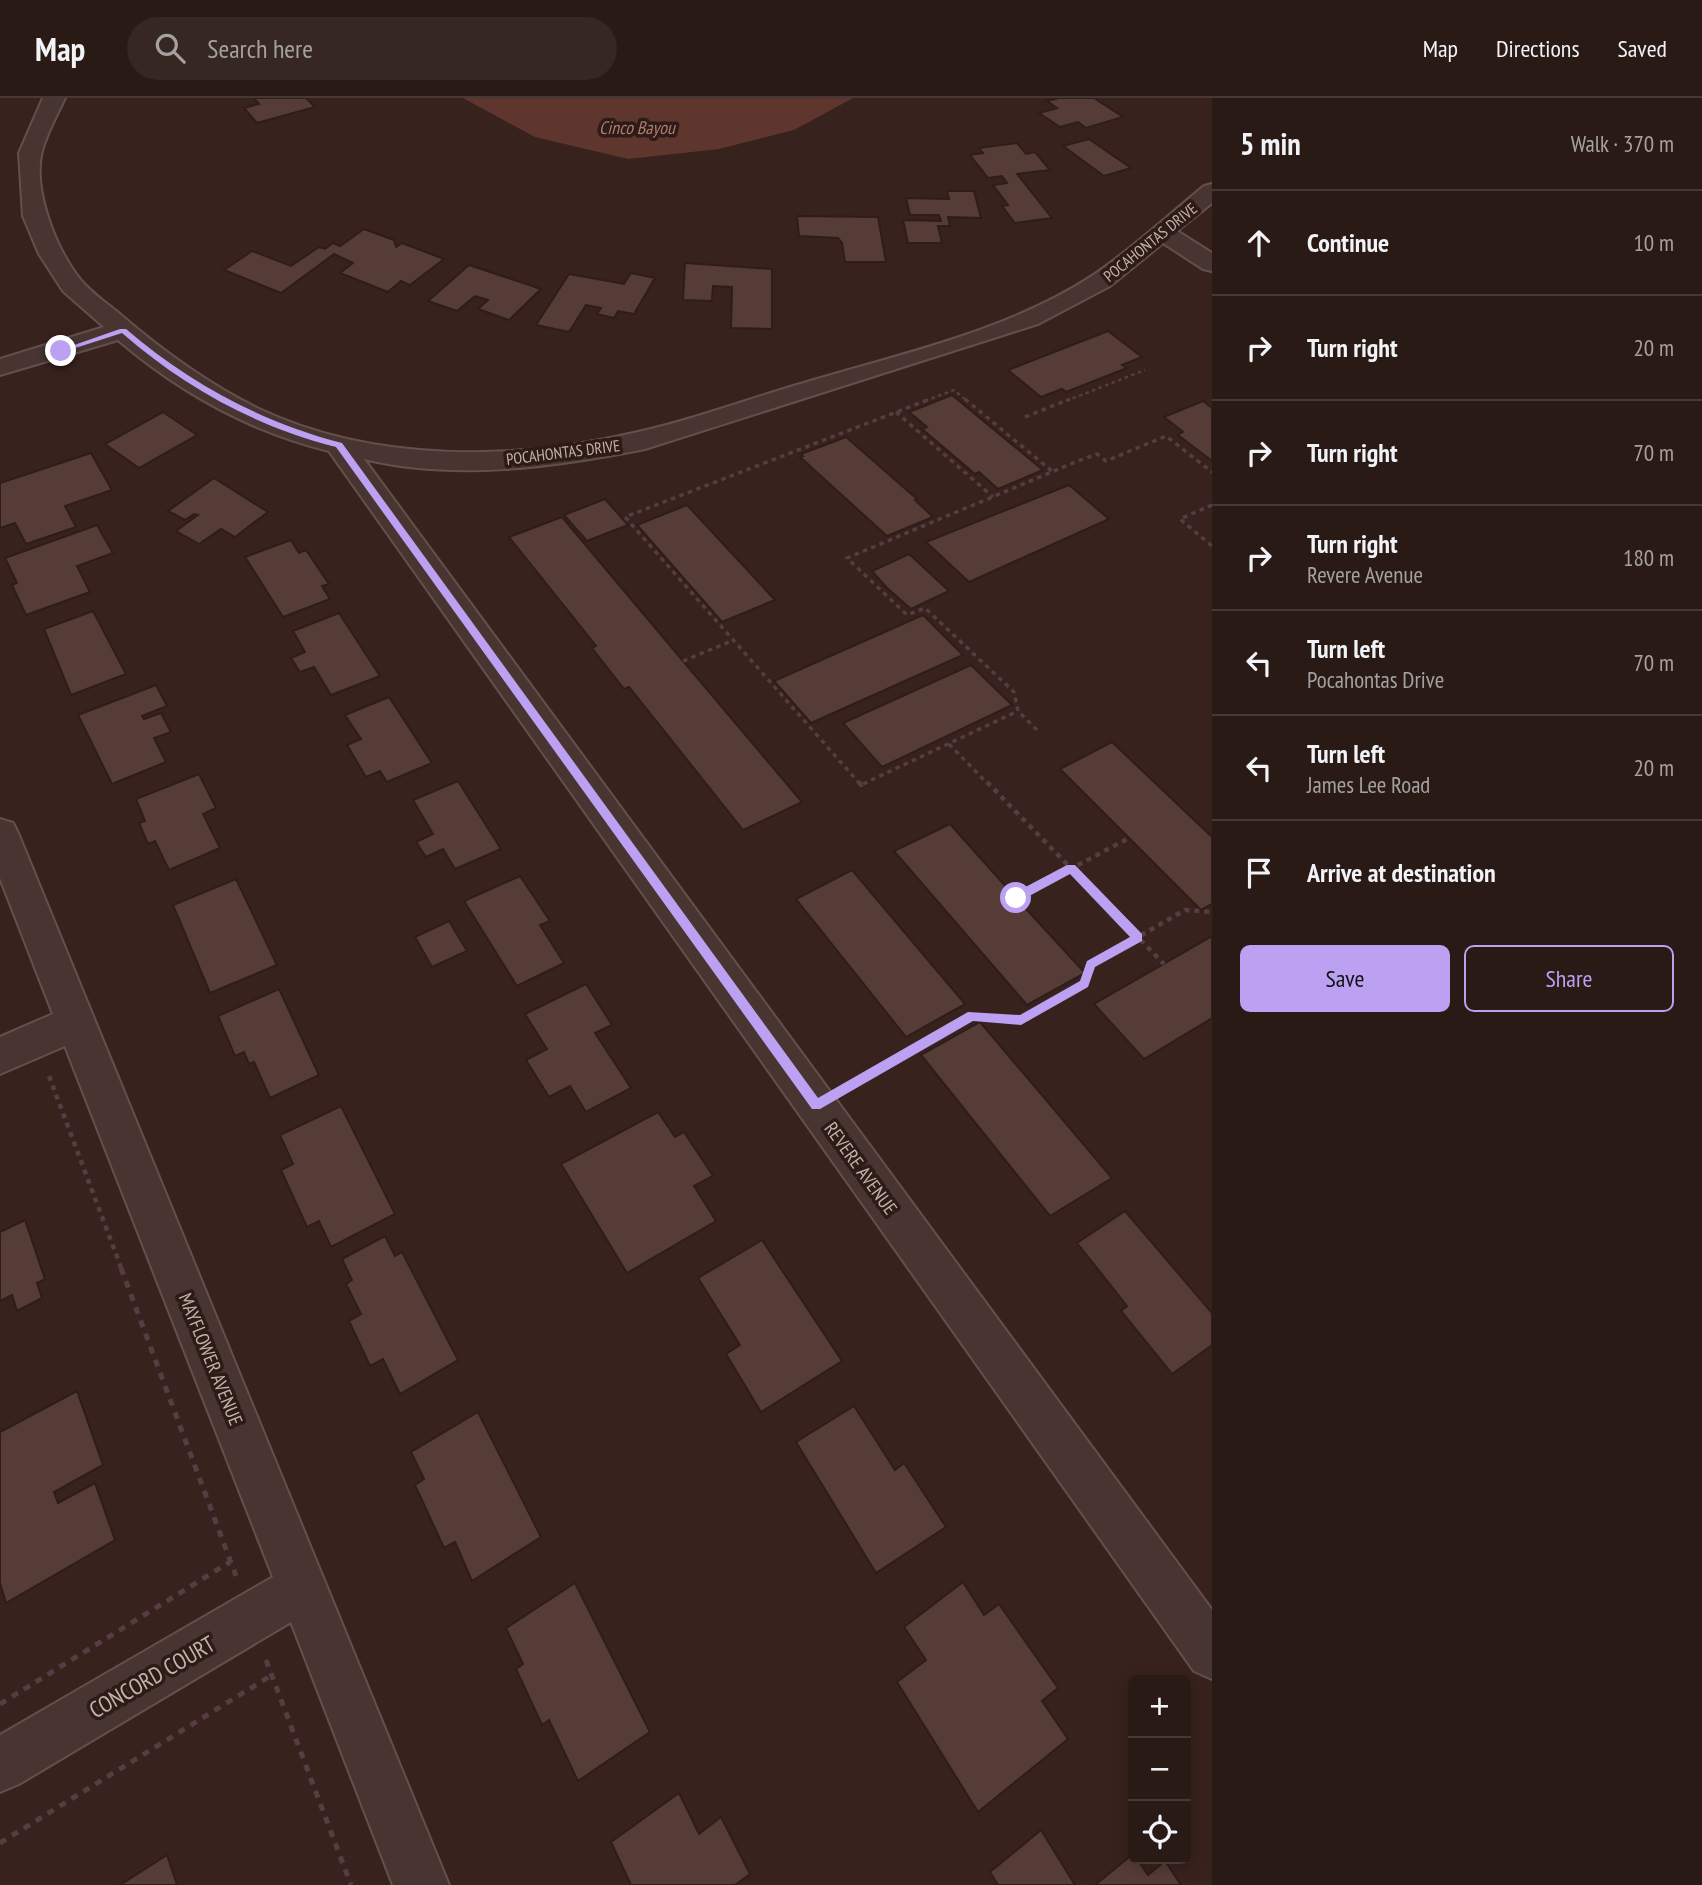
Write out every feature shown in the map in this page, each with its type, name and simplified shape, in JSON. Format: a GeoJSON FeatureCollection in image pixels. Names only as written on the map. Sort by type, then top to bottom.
{"type":"FeatureCollection","features":[{"type":"Feature","properties":{"kind":"street","name":"POCAHONTAS DRIVE"},"geometry":{"type":"LineString","coordinates":[[54,98],[30,153],[35,216],[51,254],[72,286],[153,356],[247,414],[296,434],[396,458],[501,460],[585,452],[645,440],[826,386],[1029,318],[1101,281],[1212,191]]}},
{"type":"Feature","properties":{"kind":"street"},"geometry":{"type":"LineString","coordinates":[[1163,232],[1212,264]]}},
{"type":"Feature","properties":{"kind":"street"},"geometry":{"type":"LineString","coordinates":[[0,367],[123,330]]}},
{"type":"Feature","properties":{"kind":"street","name":"REVERE AVENUE"},"geometry":{"type":"LineString","coordinates":[[339,445],[1212,1653]]}},
{"type":"Feature","properties":{"kind":"street","name":"MAYFLOWER AVENUE"},"geometry":{"type":"LineString","coordinates":[[0,833],[56,1031],[303,1587],[421,1885]]}},
{"type":"Feature","properties":{"kind":"street"},"geometry":{"type":"LineString","coordinates":[[0,1056],[56,1031]]}},
{"type":"Feature","properties":{"kind":"street","name":"CONCORD COURT"},"geometry":{"type":"LineString","coordinates":[[0,1765],[303,1587]]}},
{"type":"Feature","properties":{"kind":"path"},"geometry":{"type":"LineString","coordinates":[[1025,417],[1145,370]]}},
{"type":"Feature","properties":{"kind":"path"},"geometry":{"type":"LineString","coordinates":[[1018,711],[862,785],[625,517],[954,390],[1053,471]]}},
{"type":"Feature","properties":{"kind":"path"},"geometry":{"type":"LineString","coordinates":[[896,412],[993,497]]}},
{"type":"Feature","properties":{"kind":"path"},"geometry":{"type":"LineString","coordinates":[[1037,730],[1018,711],[1014,692],[925,608],[907,615],[848,558],[1097,454],[1106,461],[1166,436],[1212,472]]}},
{"type":"Feature","properties":{"kind":"path"},"geometry":{"type":"LineString","coordinates":[[1212,505],[1180,519],[1212,546]]}},
{"type":"Feature","properties":{"kind":"path"},"geometry":{"type":"LineString","coordinates":[[683,661],[734,640]]}},
{"type":"Feature","properties":{"kind":"path"},"geometry":{"type":"LineString","coordinates":[[949,743],[1164,964]]}},
{"type":"Feature","properties":{"kind":"path"},"geometry":{"type":"LineString","coordinates":[[1016,898],[1129,838]]}},
{"type":"Feature","properties":{"kind":"path"},"geometry":{"type":"LineString","coordinates":[[816,1105],[972,1016],[1021,1020],[1084,984],[1091,964],[1185,910],[1212,912]]}},
{"type":"Feature","properties":{"kind":"path"},"geometry":{"type":"LineString","coordinates":[[56,1031],[230,1562],[351,1885]]}},
{"type":"Feature","properties":{"kind":"path"},"geometry":{"type":"LineString","coordinates":[[0,1704],[230,1562]]}},
{"type":"Feature","properties":{"kind":"path"},"geometry":{"type":"LineString","coordinates":[[0,1843],[272,1675]]}},
{"type":"Feature","properties":{"kind":"water","name":"Cinco Bayou"},"geometry":{"type":"Polygon","coordinates":[[[463,98],[853,98],[794,130],[719,149],[628,159],[535,137],[463,98]]]}},
{"type":"Feature","properties":{"kind":"building"},"geometry":{"type":"Polygon","coordinates":[[[254,98],[306,98],[315,107],[257,123],[244,108],[259,104],[254,98]]]}},
{"type":"Feature","properties":{"kind":"building"},"geometry":{"type":"Polygon","coordinates":[[[1059,98],[1094,98],[1123,117],[1086,128],[1078,122],[1060,127],[1039,113],[1057,108],[1047,101],[1059,98]]]}},
{"type":"Feature","properties":{"kind":"building"},"geometry":{"type":"Polygon","coordinates":[[[1089,139],[1131,168],[1104,176],[1063,146],[1089,139]]]}},
{"type":"Feature","properties":{"kind":"building"},"geometry":{"type":"Polygon","coordinates":[[[1017,143],[1026,154],[1035,152],[1050,170],[1017,174],[1052,218],[1015,223],[1002,206],[1008,205],[993,185],[1007,183],[1002,176],[988,178],[970,155],[983,153],[979,148],[1017,143]]]}},
{"type":"Feature","properties":{"kind":"building"},"geometry":{"type":"Polygon","coordinates":[[[947,191],[974,191],[981,218],[948,217],[950,226],[938,226],[942,243],[908,243],[903,220],[941,221],[939,215],[910,215],[906,198],[949,199],[947,191]]]}},
{"type":"Feature","properties":{"kind":"building"},"geometry":{"type":"Polygon","coordinates":[[[797,216],[878,217],[886,262],[845,262],[842,243],[838,238],[799,236],[797,216]]]}},
{"type":"Feature","properties":{"kind":"building"},"geometry":{"type":"Polygon","coordinates":[[[364,229],[394,240],[396,247],[402,243],[444,259],[410,285],[401,281],[388,292],[340,273],[353,263],[334,254],[281,293],[224,270],[252,251],[291,266],[319,247],[325,249],[333,243],[340,246],[364,229]]]}},
{"type":"Feature","properties":{"kind":"building"},"geometry":{"type":"Polygon","coordinates":[[[685,263],[772,269],[772,329],[731,328],[732,287],[713,286],[712,301],[683,300],[685,263]]]}},
{"type":"Feature","properties":{"kind":"building"},"geometry":{"type":"Polygon","coordinates":[[[469,265],[541,289],[509,320],[478,309],[488,300],[475,296],[457,311],[428,301],[469,265]]]}},
{"type":"Feature","properties":{"kind":"building"},"geometry":{"type":"Polygon","coordinates":[[[631,273],[655,278],[634,314],[618,311],[614,318],[597,314],[601,308],[586,305],[569,332],[536,325],[569,274],[624,284],[631,273]]]}},
{"type":"Feature","properties":{"kind":"building"},"geometry":{"type":"Polygon","coordinates":[[[1108,331],[1142,357],[1122,365],[1127,368],[1066,392],[1062,389],[1041,397],[1008,370],[1108,331]]]}},
{"type":"Feature","properties":{"kind":"building"},"geometry":{"type":"Polygon","coordinates":[[[952,395],[1043,470],[998,489],[979,472],[975,474],[922,429],[927,427],[909,412],[952,395]]]}},
{"type":"Feature","properties":{"kind":"building"},"geometry":{"type":"Polygon","coordinates":[[[1203,401],[1212,408],[1212,461],[1178,435],[1183,432],[1164,417],[1203,401]]]}},
{"type":"Feature","properties":{"kind":"building"},"geometry":{"type":"Polygon","coordinates":[[[163,412],[197,435],[139,468],[105,444],[163,412]]]}},
{"type":"Feature","properties":{"kind":"building"},"geometry":{"type":"Polygon","coordinates":[[[846,437],[917,499],[915,500],[933,517],[887,536],[800,457],[803,456],[801,454],[846,437]]]}},
{"type":"Feature","properties":{"kind":"building"},"geometry":{"type":"Polygon","coordinates":[[[91,453],[112,490],[65,506],[76,527],[26,544],[15,523],[0,528],[0,483],[91,453]]]}},
{"type":"Feature","properties":{"kind":"building"},"geometry":{"type":"Polygon","coordinates":[[[214,478],[268,512],[235,537],[221,529],[199,544],[176,531],[198,515],[194,514],[185,520],[168,511],[214,478]]]}},
{"type":"Feature","properties":{"kind":"building"},"geometry":{"type":"Polygon","coordinates":[[[1069,485],[1109,519],[969,582],[926,542],[1069,485]]]}},
{"type":"Feature","properties":{"kind":"building"},"geometry":{"type":"Polygon","coordinates":[[[605,499],[628,525],[587,541],[564,515],[605,499]]]}},
{"type":"Feature","properties":{"kind":"building"},"geometry":{"type":"Polygon","coordinates":[[[687,505],[775,600],[722,622],[637,525],[687,505]]]}},
{"type":"Feature","properties":{"kind":"building"},"geometry":{"type":"Polygon","coordinates":[[[562,517],[802,802],[743,830],[629,687],[624,689],[592,648],[596,646],[509,537],[562,517]]]}},
{"type":"Feature","properties":{"kind":"building"},"geometry":{"type":"Polygon","coordinates":[[[97,525],[113,553],[77,566],[90,592],[26,615],[12,585],[17,583],[5,558],[97,525]]]}},
{"type":"Feature","properties":{"kind":"building"},"geometry":{"type":"Polygon","coordinates":[[[291,540],[299,553],[306,550],[329,584],[322,586],[330,599],[283,617],[245,557],[291,540]]]}},
{"type":"Feature","properties":{"kind":"building"},"geometry":{"type":"Polygon","coordinates":[[[909,554],[949,591],[911,609],[872,571],[909,554]]]}},
{"type":"Feature","properties":{"kind":"building"},"geometry":{"type":"Polygon","coordinates":[[[93,611],[126,674],[71,695],[44,629],[93,611]]]}},
{"type":"Feature","properties":{"kind":"building"},"geometry":{"type":"Polygon","coordinates":[[[339,613],[380,676],[331,695],[314,667],[300,672],[291,658],[305,652],[293,631],[339,613]]]}},
{"type":"Feature","properties":{"kind":"building"},"geometry":{"type":"Polygon","coordinates":[[[923,615],[963,655],[811,723],[774,681],[923,615]]]}},
{"type":"Feature","properties":{"kind":"building"},"geometry":{"type":"Polygon","coordinates":[[[971,665],[1012,705],[882,767],[843,723],[971,665]]]}},
{"type":"Feature","properties":{"kind":"building"},"geometry":{"type":"Polygon","coordinates":[[[156,685],[167,706],[142,716],[144,719],[161,713],[171,732],[154,738],[166,762],[112,784],[78,715],[156,685]]]}},
{"type":"Feature","properties":{"kind":"building"},"geometry":{"type":"Polygon","coordinates":[[[389,697],[432,763],[387,782],[380,771],[366,777],[347,745],[361,739],[345,715],[389,697]]]}},
{"type":"Feature","properties":{"kind":"building"},"geometry":{"type":"Polygon","coordinates":[[[1112,742],[1212,837],[1212,904],[1201,910],[1060,769],[1112,742]]]}},
{"type":"Feature","properties":{"kind":"building"},"geometry":{"type":"Polygon","coordinates":[[[199,774],[216,808],[203,814],[220,848],[169,870],[155,841],[148,844],[139,823],[145,821],[136,799],[199,774]]]}},
{"type":"Feature","properties":{"kind":"building"},"geometry":{"type":"Polygon","coordinates":[[[458,781],[501,849],[455,869],[443,849],[426,857],[416,842],[433,834],[413,800],[458,781]]]}},
{"type":"Feature","properties":{"kind":"building"},"geometry":{"type":"Polygon","coordinates":[[[950,824],[1085,973],[1027,1005],[894,851],[950,824]]]}},
{"type":"Feature","properties":{"kind":"building"},"geometry":{"type":"Polygon","coordinates":[[[852,870],[965,1004],[906,1037],[796,899],[852,870]]]}},
{"type":"Feature","properties":{"kind":"building"},"geometry":{"type":"Polygon","coordinates":[[[520,876],[550,921],[540,925],[564,963],[517,986],[464,901],[520,876]]]}},
{"type":"Feature","properties":{"kind":"building"},"geometry":{"type":"Polygon","coordinates":[[[236,879],[277,965],[210,993],[173,905],[236,879]]]}},
{"type":"Feature","properties":{"kind":"building"},"geometry":{"type":"Polygon","coordinates":[[[449,921],[467,951],[432,967],[415,937],[449,921]]]}},
{"type":"Feature","properties":{"kind":"building"},"geometry":{"type":"Polygon","coordinates":[[[1212,936],[1212,1018],[1144,1059],[1094,1004],[1212,936]]]}},
{"type":"Feature","properties":{"kind":"building"},"geometry":{"type":"Polygon","coordinates":[[[586,984],[612,1025],[595,1033],[631,1088],[586,1112],[570,1086],[549,1097],[526,1060],[547,1049],[525,1014],[586,984]]]}},
{"type":"Feature","properties":{"kind":"building"},"geometry":{"type":"Polygon","coordinates":[[[279,989],[319,1075],[270,1098],[254,1062],[249,1064],[244,1052],[235,1056],[218,1016],[279,989]]]}},
{"type":"Feature","properties":{"kind":"building"},"geometry":{"type":"Polygon","coordinates":[[[980,1022],[1112,1178],[1050,1216],[921,1055],[980,1022]]]}},
{"type":"Feature","properties":{"kind":"building"},"geometry":{"type":"Polygon","coordinates":[[[341,1106],[395,1214],[331,1247],[319,1221],[307,1227],[281,1170],[293,1164],[280,1135],[341,1106]]]}},
{"type":"Feature","properties":{"kind":"building"},"geometry":{"type":"Polygon","coordinates":[[[658,1112],[675,1137],[684,1132],[713,1176],[694,1186],[716,1221],[627,1273],[561,1164],[658,1112]]]}},
{"type":"Feature","properties":{"kind":"building"},"geometry":{"type":"Polygon","coordinates":[[[1125,1211],[1212,1313],[1212,1345],[1172,1374],[1121,1311],[1127,1306],[1077,1243],[1125,1211]]]}},
{"type":"Feature","properties":{"kind":"building"},"geometry":{"type":"Polygon","coordinates":[[[25,1220],[45,1279],[37,1283],[42,1298],[17,1311],[12,1295],[0,1301],[0,1232],[25,1220]]]}},
{"type":"Feature","properties":{"kind":"building"},"geometry":{"type":"Polygon","coordinates":[[[385,1236],[395,1256],[402,1252],[458,1360],[400,1394],[383,1359],[370,1366],[349,1321],[361,1314],[346,1284],[352,1280],[342,1259],[385,1236]]]}},
{"type":"Feature","properties":{"kind":"building"},"geometry":{"type":"Polygon","coordinates":[[[762,1240],[842,1361],[761,1412],[726,1354],[740,1345],[698,1278],[762,1240]]]}},
{"type":"Feature","properties":{"kind":"building"},"geometry":{"type":"Polygon","coordinates":[[[77,1391],[103,1465],[54,1492],[58,1503],[95,1483],[115,1540],[6,1603],[0,1583],[0,1432],[77,1391]]]}},
{"type":"Feature","properties":{"kind":"building"},"geometry":{"type":"Polygon","coordinates":[[[854,1406],[895,1470],[904,1463],[946,1527],[876,1573],[796,1442],[854,1406]]]}},
{"type":"Feature","properties":{"kind":"building"},"geometry":{"type":"Polygon","coordinates":[[[478,1412],[541,1537],[472,1581],[455,1542],[444,1548],[415,1485],[424,1479],[411,1452],[478,1412]]]}},
{"type":"Feature","properties":{"kind":"building"},"geometry":{"type":"Polygon","coordinates":[[[963,1582],[984,1615],[999,1604],[1058,1688],[1042,1701],[1068,1739],[978,1812],[897,1682],[926,1660],[904,1627],[963,1582]]]}},
{"type":"Feature","properties":{"kind":"building"},"geometry":{"type":"Polygon","coordinates":[[[575,1583],[650,1732],[578,1781],[549,1720],[542,1725],[516,1669],[523,1664],[506,1628],[575,1583]]]}},
{"type":"Feature","properties":{"kind":"building"},"geometry":{"type":"Polygon","coordinates":[[[679,1793],[699,1834],[721,1817],[750,1874],[735,1885],[631,1885],[611,1842],[679,1793]]]}},
{"type":"Feature","properties":{"kind":"building"},"geometry":{"type":"Polygon","coordinates":[[[1041,1830],[1075,1885],[998,1885],[990,1872],[1041,1830]]]}},
{"type":"Feature","properties":{"kind":"building"},"geometry":{"type":"Polygon","coordinates":[[[167,1855],[177,1885],[120,1885],[167,1855]]]}},
{"type":"Feature","properties":{"kind":"building"},"geometry":{"type":"Polygon","coordinates":[[[1128,1858],[1128,1864],[1140,1864],[1148,1875],[1161,1864],[1167,1864],[1181,1885],[1095,1885],[1128,1858]]]}},
{"type":"Feature","properties":{"kind":"route"},"geometry":{"type":"LineString","coordinates":[[61,351],[123,330],[153,356],[247,414],[296,434],[339,445],[816,1105],[972,1016],[1021,1020],[1084,984],[1091,964],[1138,937],[1071,869],[1016,898]]}}]}
